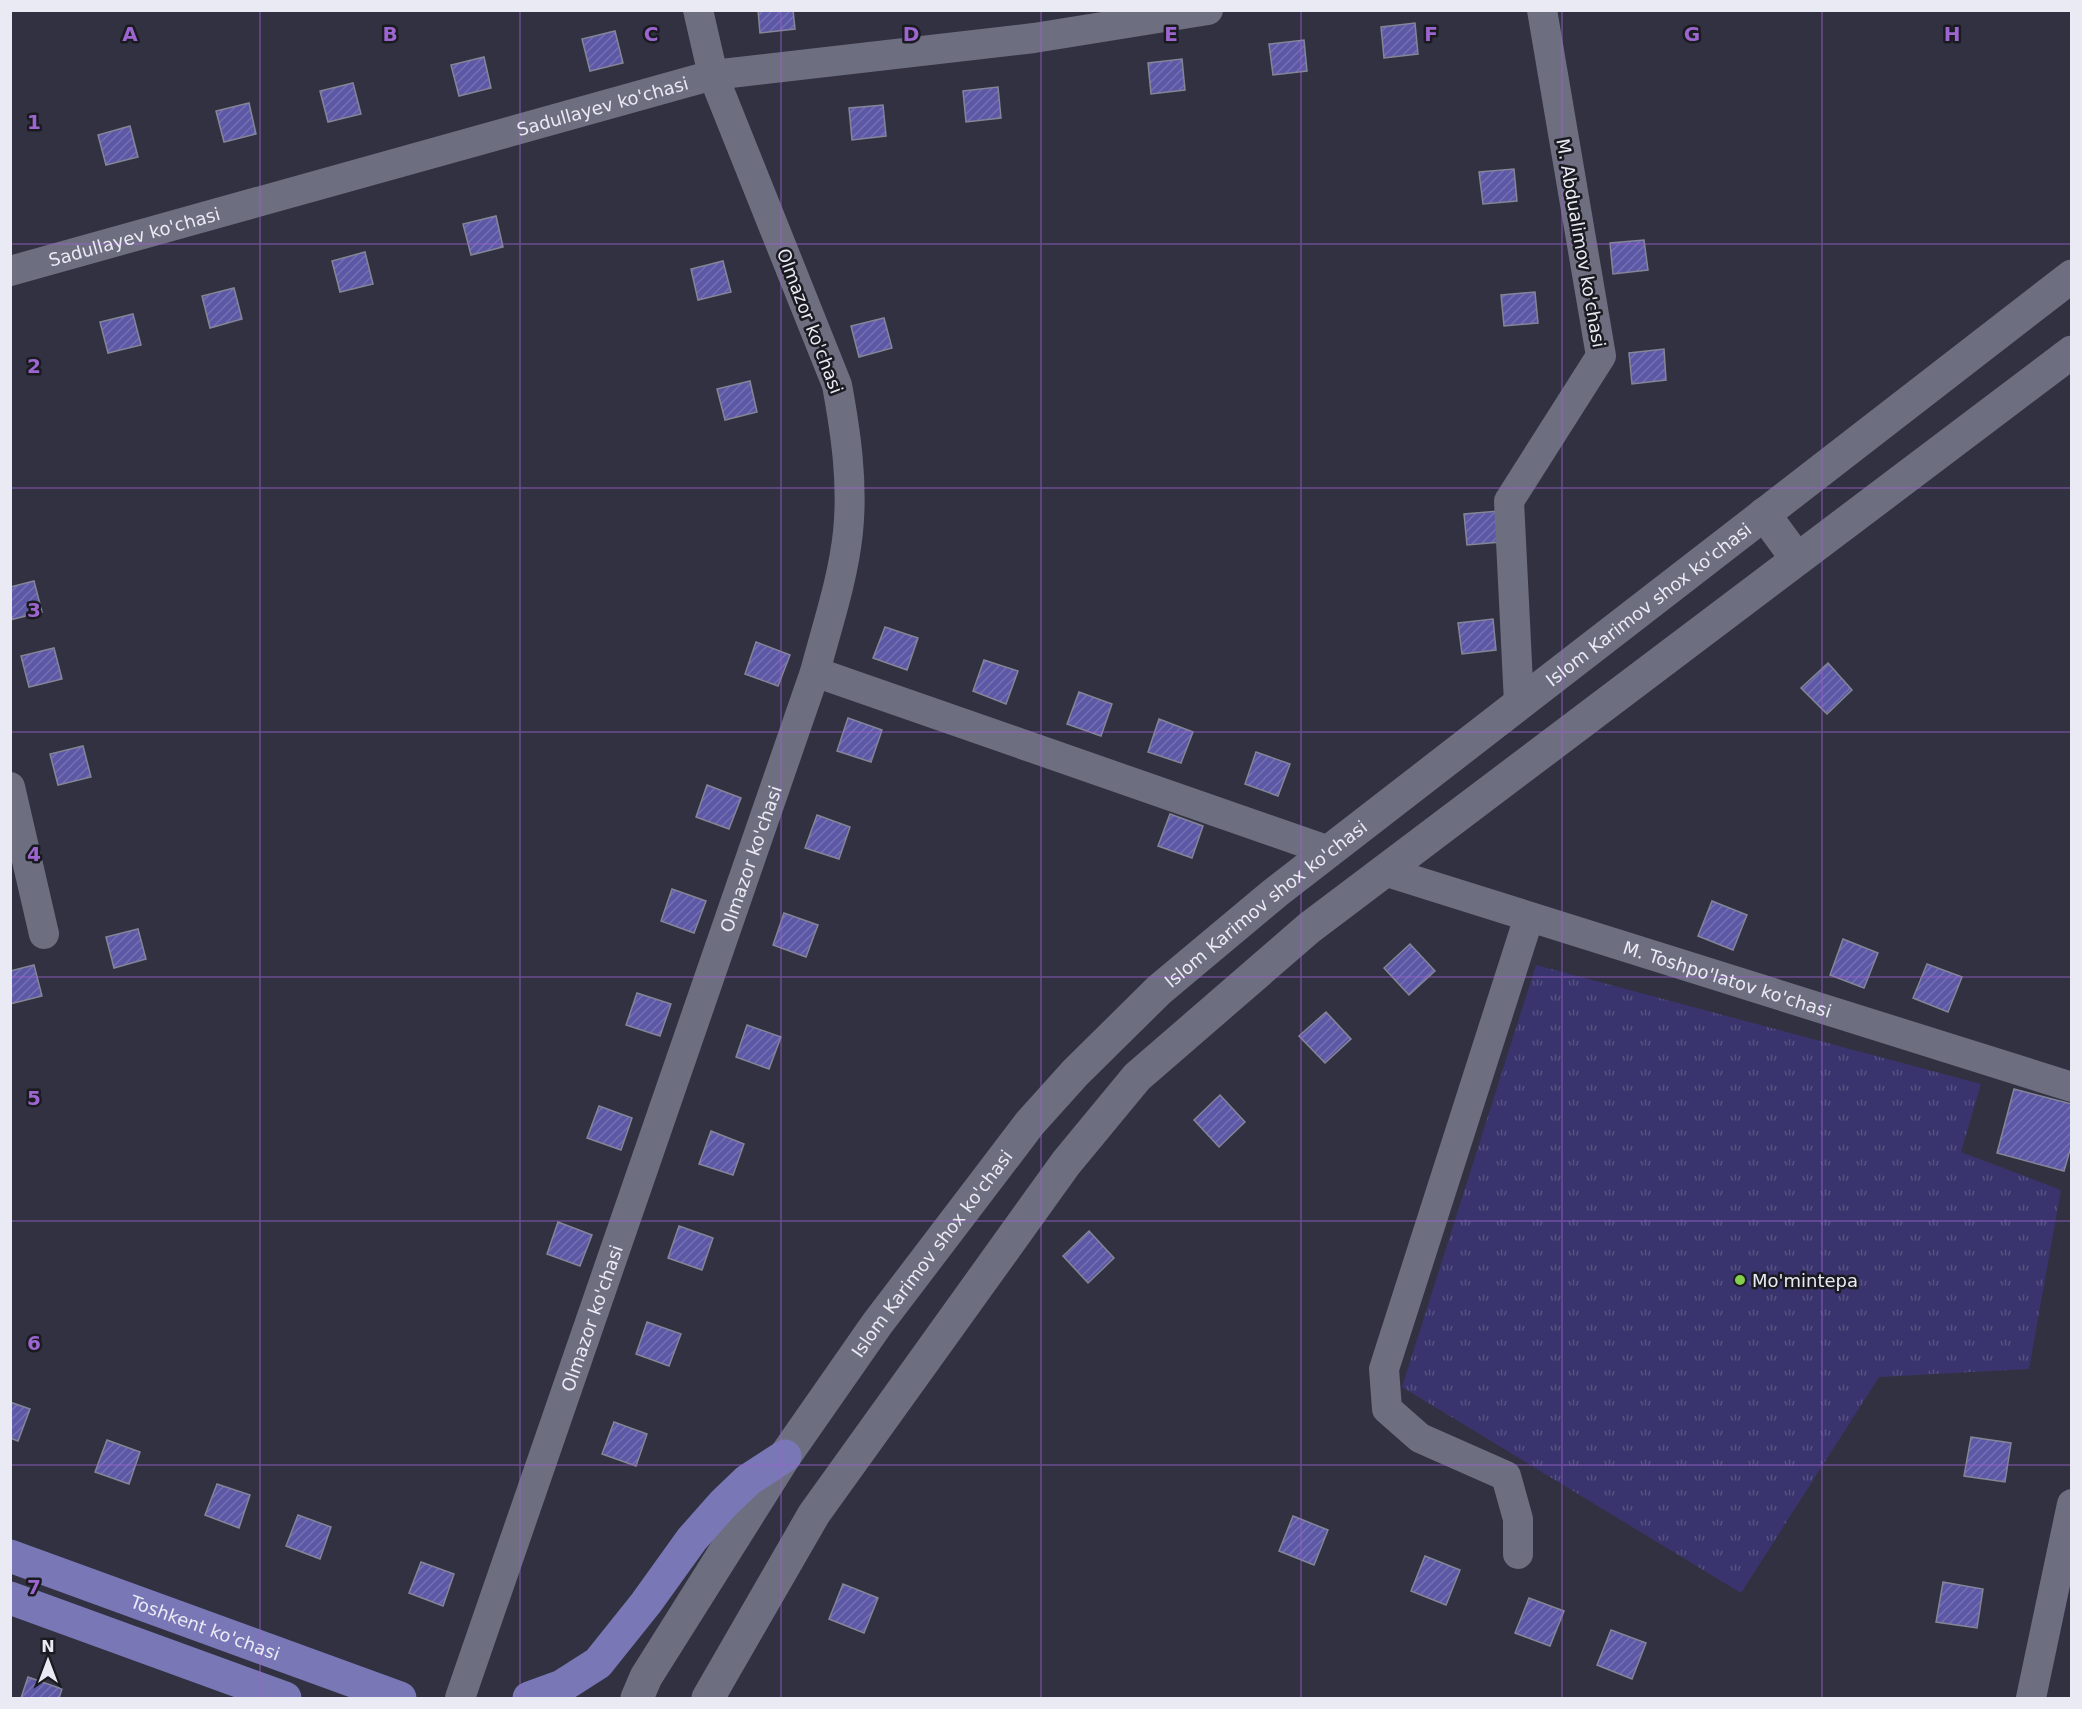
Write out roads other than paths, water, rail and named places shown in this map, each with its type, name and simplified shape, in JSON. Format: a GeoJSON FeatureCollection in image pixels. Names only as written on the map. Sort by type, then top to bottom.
{"type":"FeatureCollection","features":[{"type":"Feature","properties":{"kind":"main road","name":"Islom Karimov shox ko'chasi"},"geometry":{"type":"LineString","coordinates":[[637,1698],[646,1677],[785,1456],[877,1324],[1037,1114],[1075,1073],[1159,990],[1329,851],[2072,276]]}},
{"type":"Feature","properties":{"kind":"main road"},"geometry":{"type":"LineString","coordinates":[[708,1698],[814,1514],[1073,1154],[1137,1077],[1309,927],[2072,352]]}},
{"type":"Feature","properties":{"kind":"main road"},"geometry":{"type":"LineString","coordinates":[[1764,514],[1797,560]]}},
{"type":"Feature","properties":{"kind":"main road"},"geometry":{"type":"LineString","coordinates":[[529,1698],[562,1686],[598,1663],[646,1603],[692,1539],[723,1504],[748,1480],[785,1456]]}},
{"type":"Feature","properties":{"kind":"main road","name":"Toshkent ko'chasi"},"geometry":{"type":"LineString","coordinates":[[10,1556],[400,1698]]}},
{"type":"Feature","properties":{"kind":"main road"},"geometry":{"type":"LineString","coordinates":[[10,1598],[285,1698]]}},
{"type":"Feature","properties":{"kind":"street","name":"Olmazor ko'chasi"},"geometry":{"type":"LineString","coordinates":[[460,1698],[815,672],[840,579],[848,533],[849,486],[846,436],[837,385],[713,75],[698,10]]}},
{"type":"Feature","properties":{"kind":"street","name":"Sadullayev ko'chasi"},"geometry":{"type":"LineString","coordinates":[[10,271],[713,75],[1034,38],[1208,10]]}},
{"type":"Feature","properties":{"kind":"street","name":"M. Abdualimov ko'chasi"},"geometry":{"type":"LineString","coordinates":[[1519,703],[1509,501],[1601,356],[1542,10]]}},
{"type":"Feature","properties":{"kind":"street"},"geometry":{"type":"LineString","coordinates":[[815,672],[1329,851]]}},
{"type":"Feature","properties":{"kind":"street"},"geometry":{"type":"LineString","coordinates":[[10,787],[44,934]]}},
{"type":"Feature","properties":{"kind":"street","name":"M. Toshpo'latov ko'chasi"},"geometry":{"type":"LineString","coordinates":[[1384,871],[2072,1087]]}},
{"type":"Feature","properties":{"kind":"street"},"geometry":{"type":"LineString","coordinates":[[1518,1554],[1518,1519],[1506,1476],[1420,1438],[1387,1409],[1384,1369],[1529,917]]}},
{"type":"Feature","properties":{"kind":"street"},"geometry":{"type":"LineString","coordinates":[[2031,1698],[2072,1504]]}},
{"type":"Feature","properties":{"kind":"place","name":"Mo'mintepa"},"geometry":{"type":"Point","coordinates":[1740,1280]}}]}
